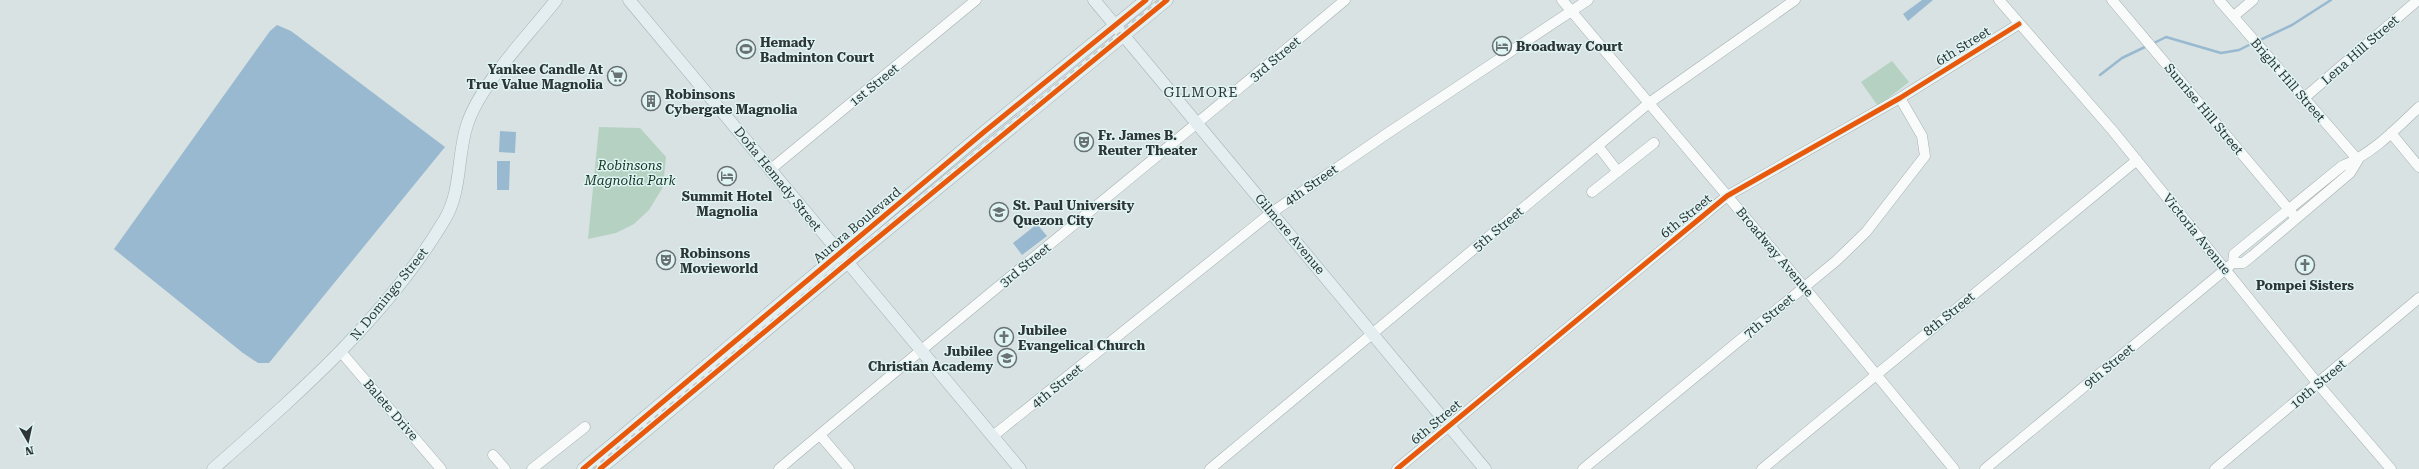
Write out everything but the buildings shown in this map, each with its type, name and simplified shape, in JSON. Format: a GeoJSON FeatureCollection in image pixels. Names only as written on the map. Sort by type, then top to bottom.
{"type":"FeatureCollection","features":[{"type":"Feature","properties":{"kind":"main road","name":"N. Domingo Street"},"geometry":{"type":"LineString","coordinates":[[214,469],[341,352],[421,258],[444,220],[456,188],[466,126],[475,106],[514,50],[556,0]]}},
{"type":"Feature","properties":{"kind":"main road","name":"Doña Hemady Street"},"geometry":{"type":"LineString","coordinates":[[629,0],[1020,469]]}},
{"type":"Feature","properties":{"kind":"main road","name":"Gilmore Avenue"},"geometry":{"type":"LineString","coordinates":[[1094,0],[1450,425],[1485,469]]}},
{"type":"Feature","properties":{"kind":"main road","name":"Aurora Boulevard"},"geometry":{"type":"LineString","coordinates":[[600,469],[843,258],[1146,0]]}},
{"type":"Feature","properties":{"kind":"main road","name":"Aurora Boulevard"},"geometry":{"type":"LineString","coordinates":[[583,469],[843,258],[1167,0]]}},
{"type":"Feature","properties":{"kind":"street","name":"1st Street"},"geometry":{"type":"LineString","coordinates":[[771,169],[976,0]]}},
{"type":"Feature","properties":{"kind":"street","name":"3rd Street"},"geometry":{"type":"LineString","coordinates":[[779,469],[1199,124],[1345,0]]}},
{"type":"Feature","properties":{"kind":"street","name":"Broadway Avenue"},"geometry":{"type":"LineString","coordinates":[[1562,0],[1804,286],[1954,469]]}},
{"type":"Feature","properties":{"kind":"street","name":"4th Street"},"geometry":{"type":"LineString","coordinates":[[993,436],[1271,213],[1368,146],[1588,0]]}},
{"type":"Feature","properties":{"kind":"street","name":"5th Street"},"geometry":{"type":"LineString","coordinates":[[1210,469],[1650,103],[1795,0]]}},
{"type":"Feature","properties":{"kind":"street","name":"Victoria Avenue"},"geometry":{"type":"LineString","coordinates":[[2000,0],[2019,24],[2229,266],[2318,384],[2391,469]]}},
{"type":"Feature","properties":{"kind":"street","name":"Sunrise Hill Street"},"geometry":{"type":"LineString","coordinates":[[2112,0],[2296,218]]}},
{"type":"Feature","properties":{"kind":"street","name":"Bright Hill Street"},"geometry":{"type":"LineString","coordinates":[[2219,0],[2303,99],[2358,160]]}},
{"type":"Feature","properties":{"kind":"street"},"geometry":{"type":"LineString","coordinates":[[2234,16],[2253,0]]}},
{"type":"Feature","properties":{"kind":"street","name":"Lena Hill Street"},"geometry":{"type":"LineString","coordinates":[[2303,99],[2418,0]]}},
{"type":"Feature","properties":{"kind":"street","name":"6th Street"},"geometry":{"type":"LineString","coordinates":[[1397,469],[1727,196],[1900,98],[2019,24]]}},
{"type":"Feature","properties":{"kind":"street","name":"7th Street"},"geometry":{"type":"LineString","coordinates":[[1583,469],[1836,261],[1866,232],[1925,156],[1922,136],[1900,98]]}},
{"type":"Feature","properties":{"kind":"street","name":"9th Street"},"geometry":{"type":"LineString","coordinates":[[1985,469],[2229,266],[2234,254],[2342,166],[2358,160],[2391,133],[2419,106]]}},
{"type":"Feature","properties":{"kind":"street"},"geometry":{"type":"LineString","coordinates":[[2391,133],[2419,167]]}},
{"type":"Feature","properties":{"kind":"street"},"geometry":{"type":"LineString","coordinates":[[1592,192],[1654,143]]}},
{"type":"Feature","properties":{"kind":"street"},"geometry":{"type":"LineString","coordinates":[[1598,146],[1618,172]]}},
{"type":"Feature","properties":{"kind":"street","name":"8th Street"},"geometry":{"type":"LineString","coordinates":[[1762,469],[2137,160]]}},
{"type":"Feature","properties":{"kind":"street","name":"9th Street"},"geometry":{"type":"LineString","coordinates":[[2229,266],[2243,263],[2350,173],[2358,160]]}},
{"type":"Feature","properties":{"kind":"street","name":"10th Street"},"geometry":{"type":"LineString","coordinates":[[2215,469],[2419,298]]}},
{"type":"Feature","properties":{"kind":"street","name":"Balete Drive"},"geometry":{"type":"LineString","coordinates":[[341,352],[441,469]]}},
{"type":"Feature","properties":{"kind":"street"},"geometry":{"type":"LineString","coordinates":[[532,469],[585,427]]}},
{"type":"Feature","properties":{"kind":"street"},"geometry":{"type":"LineString","coordinates":[[820,434],[849,469]]}},
{"type":"Feature","properties":{"kind":"street"},"geometry":{"type":"LineString","coordinates":[[493,455],[505,469]]}},
{"type":"Feature","properties":{"kind":"green space"},"geometry":{"type":"Polygon","coordinates":[[[1892,61],[1909,82],[1878,106],[1861,82],[1892,61]]]}},
{"type":"Feature","properties":{"kind":"green space","name":"Robinsons Magnolia Park"},"geometry":{"type":"Polygon","coordinates":[[[599,127],[640,128],[666,157],[663,187],[649,210],[634,224],[616,233],[588,239],[599,127]]]}},
{"type":"Feature","properties":{"kind":"water"},"geometry":{"type":"Polygon","coordinates":[[[1922,0],[1933,0],[1908,21],[1903,14],[1922,0]]]}},
{"type":"Feature","properties":{"kind":"water"},"geometry":{"type":"Polygon","coordinates":[[[277,25],[291,31],[445,147],[269,363],[258,363],[243,353],[114,249],[270,31],[277,25]]]}},
{"type":"Feature","properties":{"kind":"water"},"geometry":{"type":"Polygon","coordinates":[[[500,131],[516,132],[515,153],[499,152],[500,131]]]}},
{"type":"Feature","properties":{"kind":"water"},"geometry":{"type":"Polygon","coordinates":[[[497,161],[510,161],[509,190],[497,190],[497,161]]]}},
{"type":"Feature","properties":{"kind":"water"},"geometry":{"type":"Polygon","coordinates":[[[1037,224],[1047,236],[1022,255],[1013,243],[1037,224]]]}},
{"type":"Feature","properties":{"kind":"waterway"},"geometry":{"type":"LineString","coordinates":[[2258,41],[2292,25],[2331,0]]}},
{"type":"Feature","properties":{"kind":"waterway"},"geometry":{"type":"LineString","coordinates":[[2152,44],[2166,37],[2221,53],[2239,50],[2253,43]]}},
{"type":"Feature","properties":{"kind":"waterway"},"geometry":{"type":"LineString","coordinates":[[2100,75],[2122,58],[2147,46]]}},
{"type":"Feature","properties":{"kind":"railway"},"geometry":{"type":"LineString","coordinates":[[593,469],[1160,0]]}},
{"type":"Feature","properties":{"kind":"cycle path"},"geometry":{"type":"LineString","coordinates":[[583,469],[984,132],[1146,0]]}},
{"type":"Feature","properties":{"kind":"cycle path"},"geometry":{"type":"LineString","coordinates":[[600,469],[858,254],[1167,0]]}},
{"type":"Feature","properties":{"kind":"cycle path"},"geometry":{"type":"LineString","coordinates":[[1397,469],[1727,196],[1900,98],[2019,24]]}},
{"type":"Feature","properties":{"kind":"place","name":"Broadway Court"},"geometry":{"type":"Point","coordinates":[1502,46]}},
{"type":"Feature","properties":{"kind":"place","name":"Hemady Badminton Court"},"geometry":{"type":"Point","coordinates":[746,49]}},
{"type":"Feature","properties":{"kind":"place","name":"Yankee Candle At True Value Magnolia"},"geometry":{"type":"Point","coordinates":[617,76]}},
{"type":"Feature","properties":{"kind":"place","name":"Robinsons Cybergate Magnolia"},"geometry":{"type":"Point","coordinates":[651,101]}},
{"type":"Feature","properties":{"kind":"place","name":"Fr. James B. Reuter Theater"},"geometry":{"type":"Point","coordinates":[1084,142]}},
{"type":"Feature","properties":{"kind":"place","name":"Summit Hotel Magnolia"},"geometry":{"type":"Point","coordinates":[727,176]}},
{"type":"Feature","properties":{"kind":"place","name":"St. Paul University Quezon City"},"geometry":{"type":"Point","coordinates":[999,212]}},
{"type":"Feature","properties":{"kind":"place","name":"Robinsons Movieworld"},"geometry":{"type":"Point","coordinates":[666,260]}},
{"type":"Feature","properties":{"kind":"place","name":"Pompei Sisters"},"geometry":{"type":"Point","coordinates":[2305,265]}},
{"type":"Feature","properties":{"kind":"place","name":"Jubilee Evangelical Church"},"geometry":{"type":"Point","coordinates":[1004,337]}},
{"type":"Feature","properties":{"kind":"place","name":"Jubilee Christian Academy"},"geometry":{"type":"Point","coordinates":[1007,358]}},
{"type":"Feature","properties":{"kind":"district","name":"GILMORE"},"geometry":{"type":"Point","coordinates":[1201,92]}}]}
